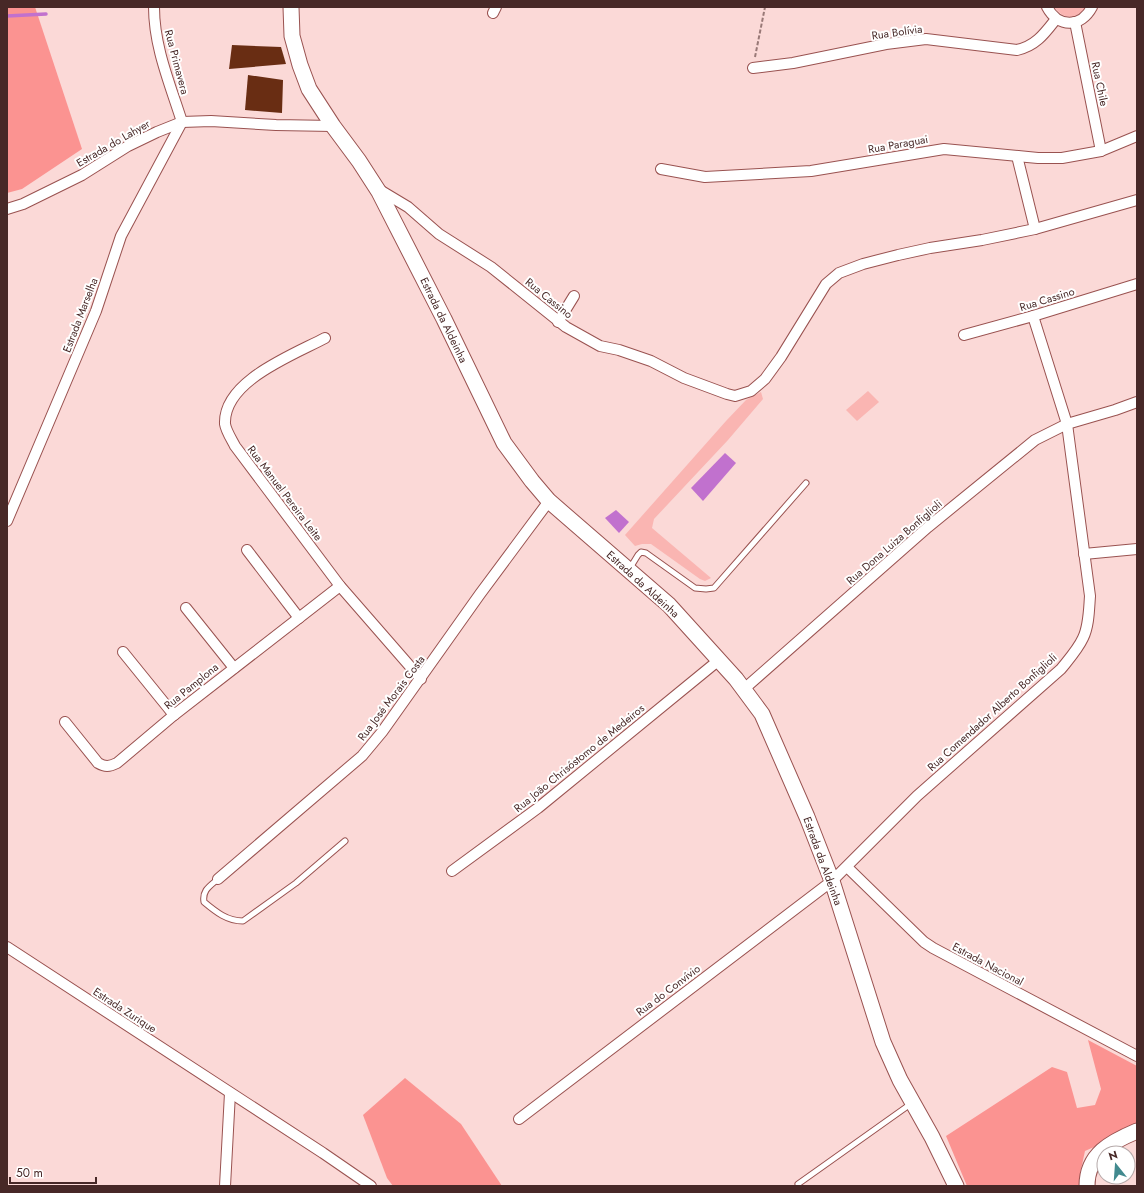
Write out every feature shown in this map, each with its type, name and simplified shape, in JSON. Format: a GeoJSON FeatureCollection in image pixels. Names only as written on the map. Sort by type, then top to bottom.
{"type":"FeatureCollection","features":[{"type":"Feature","properties":{"kind":"street","name":"Rua Primavera"},"geometry":{"type":"LineString","coordinates":[[154,7],[157,40],[167,79],[182,122]]}},
{"type":"Feature","properties":{"kind":"street","name":"Estrada da Aldeinha"},"geometry":{"type":"LineString","coordinates":[[291,7],[292,36],[300,65],[309,89],[332,126],[376,188],[434,299],[504,443],[549,501],[669,605],[744,689],[762,714],[807,817],[832,880],[883,1042],[900,1080],[932,1137],[956,1186]]}},
{"type":"Feature","properties":{"kind":"street"},"geometry":{"type":"LineString","coordinates":[[1047,7],[1050,14],[1056,19],[1068,23],[1082,19],[1088,14],[1092,7]]}},
{"type":"Feature","properties":{"kind":"street","name":"Rua Bolívia"},"geometry":{"type":"LineString","coordinates":[[753,68],[793,63],[886,44],[926,39],[1017,50],[1025,48],[1042,37],[1056,19]]}},
{"type":"Feature","properties":{"kind":"street","name":"Rua Chile"},"geometry":{"type":"LineString","coordinates":[[1075,22],[1101,151]]}},
{"type":"Feature","properties":{"kind":"street","name":"Estrada do Lahyer"},"geometry":{"type":"LineString","coordinates":[[7,209],[23,204],[82,175],[128,146],[182,122],[211,121],[276,125],[332,126]]}},
{"type":"Feature","properties":{"kind":"street","name":"Estrada Marselha"},"geometry":{"type":"LineString","coordinates":[[7,521],[96,311],[121,236],[182,122]]}},
{"type":"Feature","properties":{"kind":"street","name":"Rua Paraguai"},"geometry":{"type":"LineString","coordinates":[[661,169],[705,177],[811,172],[944,149],[1038,158],[1062,158],[1101,151],[1137,136]]}},
{"type":"Feature","properties":{"kind":"street"},"geometry":{"type":"LineString","coordinates":[[1017,156],[1035,229]]}},
{"type":"Feature","properties":{"kind":"street","name":"Rua Cassino"},"geometry":{"type":"LineString","coordinates":[[376,188],[408,207],[439,234],[491,267],[528,295],[558,322],[600,346],[619,350],[651,361],[692,380],[726,394],[735,396],[750,391],[758,386],[781,357],[826,284],[839,273],[863,264],[898,255],[1035,229],[1137,200]]}},
{"type":"Feature","properties":{"kind":"street","name":"Rua Cassino"},"geometry":{"type":"LineString","coordinates":[[964,335],[1033,316],[1137,284]]}},
{"type":"Feature","properties":{"kind":"street"},"geometry":{"type":"LineString","coordinates":[[558,322],[574,296]]}},
{"type":"Feature","properties":{"kind":"street","name":"Rua Comendador Alberto Bonfiglioli"},"geometry":{"type":"LineString","coordinates":[[832,880],[847,867],[917,796],[1055,674],[1072,655],[1084,637],[1088,618],[1090,596],[1089,579],[1084,554],[1066,424],[1033,316]]}},
{"type":"Feature","properties":{"kind":"street","name":"Rua Manuel Pereira Leite"},"geometry":{"type":"LineString","coordinates":[[325,338],[253,377],[241,387],[233,398],[226,412],[225,426],[235,446],[340,586],[421,679]]}},
{"type":"Feature","properties":{"kind":"street","name":"Rua Dona Luiza Bonfiglioli"},"geometry":{"type":"LineString","coordinates":[[744,689],[922,532],[1035,440],[1066,424],[1137,402]]}},
{"type":"Feature","properties":{"kind":"street","name":"Rua José Morais Costa"},"geometry":{"type":"LineString","coordinates":[[218,879],[362,756],[382,732],[421,679],[480,594],[549,501]]}},
{"type":"Feature","properties":{"kind":"street"},"geometry":{"type":"LineString","coordinates":[[1084,554],[1137,549]]}},
{"type":"Feature","properties":{"kind":"street"},"geometry":{"type":"LineString","coordinates":[[247,550],[300,618]]}},
{"type":"Feature","properties":{"kind":"street","name":"Rua Pamplona"},"geometry":{"type":"LineString","coordinates":[[65,722],[98,763],[104,766],[117,764],[174,715],[340,586]]}},
{"type":"Feature","properties":{"kind":"street"},"geometry":{"type":"LineString","coordinates":[[186,608],[234,668]]}},
{"type":"Feature","properties":{"kind":"street"},"geometry":{"type":"LineString","coordinates":[[124,652],[174,715]]}},
{"type":"Feature","properties":{"kind":"street","name":"Rua João Chrisóstomo de Medeiros"},"geometry":{"type":"LineString","coordinates":[[452,871],[538,808],[719,660]]}},
{"type":"Feature","properties":{"kind":"street","name":"Estrada Nacional"},"geometry":{"type":"LineString","coordinates":[[847,867],[924,942],[1137,1056]]}},
{"type":"Feature","properties":{"kind":"street","name":"Rua do Convívio"},"geometry":{"type":"LineString","coordinates":[[519,1119],[832,880]]}},
{"type":"Feature","properties":{"kind":"street","name":"Estrada Zurique"},"geometry":{"type":"LineString","coordinates":[[7,947],[230,1094],[323,1153],[371,1186]]}},
{"type":"Feature","properties":{"kind":"street"},"geometry":{"type":"LineString","coordinates":[[225,1186],[230,1094]]}},
{"type":"Feature","properties":{"kind":"street"},"geometry":{"type":"LineString","coordinates":[[1087,1186],[1087,1178],[1092,1163],[1103,1149],[1114,1141],[1137,1131]]}},
{"type":"Feature","properties":{"kind":"lane"},"geometry":{"type":"LineString","coordinates":[[629,571],[641,552],[646,553],[695,588],[706,590],[714,588],[806,483]]}},
{"type":"Feature","properties":{"kind":"lane"},"geometry":{"type":"LineString","coordinates":[[218,879],[203,895],[204,902],[222,916],[234,921],[243,921],[296,883],[345,840]]}},
{"type":"Feature","properties":{"kind":"lane"},"geometry":{"type":"LineString","coordinates":[[798,1184],[913,1103]]}},
{"type":"Feature","properties":{"kind":"path"},"geometry":{"type":"LineString","coordinates":[[753,68],[765,7]]}},
{"type":"Feature","properties":{"kind":"shaded area"},"geometry":{"type":"Polygon","coordinates":[[[7,7],[35,7],[82,149],[22,189],[7,193],[7,7]]]}},
{"type":"Feature","properties":{"kind":"shaded area"},"geometry":{"type":"Polygon","coordinates":[[[1054,7],[1087,7],[1079,14],[1070,17],[1062,15],[1054,7]]]}},
{"type":"Feature","properties":{"kind":"shaded area"},"geometry":{"type":"Polygon","coordinates":[[[868,391],[879,402],[857,421],[846,410],[868,391]]]}},
{"type":"Feature","properties":{"kind":"shaded area"},"geometry":{"type":"Polygon","coordinates":[[[761,392],[763,399],[728,440],[654,519],[652,528],[711,578],[705,581],[700,579],[651,544],[635,546],[625,535],[726,421],[746,400],[761,392]]]}},
{"type":"Feature","properties":{"kind":"shaded area"},"geometry":{"type":"Polygon","coordinates":[[[725,453],[736,463],[703,501],[691,488],[725,453]]]}},
{"type":"Feature","properties":{"kind":"shaded area"},"geometry":{"type":"Polygon","coordinates":[[[616,510],[629,522],[619,533],[605,518],[616,510]]]}},
{"type":"Feature","properties":{"kind":"shaded area"},"geometry":{"type":"Polygon","coordinates":[[[1088,1040],[1137,1066],[1137,1128],[1085,1151],[1080,1174],[1081,1186],[967,1186],[946,1136],[1052,1067],[1067,1072],[1077,1108],[1095,1105],[1101,1089],[1088,1040]]]}},
{"type":"Feature","properties":{"kind":"shaded area"},"geometry":{"type":"Polygon","coordinates":[[[405,1078],[461,1124],[502,1186],[393,1186],[387,1178],[363,1115],[405,1078]]]}},
{"type":"Feature","properties":{"kind":"building"},"geometry":{"type":"Polygon","coordinates":[[[232,45],[281,47],[286,64],[229,69],[232,45]]]}},
{"type":"Feature","properties":{"kind":"building"},"geometry":{"type":"Polygon","coordinates":[[[248,75],[283,80],[282,113],[245,110],[248,75]]]}},
{"type":"Feature","properties":{"kind":"waterway"},"geometry":{"type":"LineString","coordinates":[[7,16],[46,14]]}}]}
